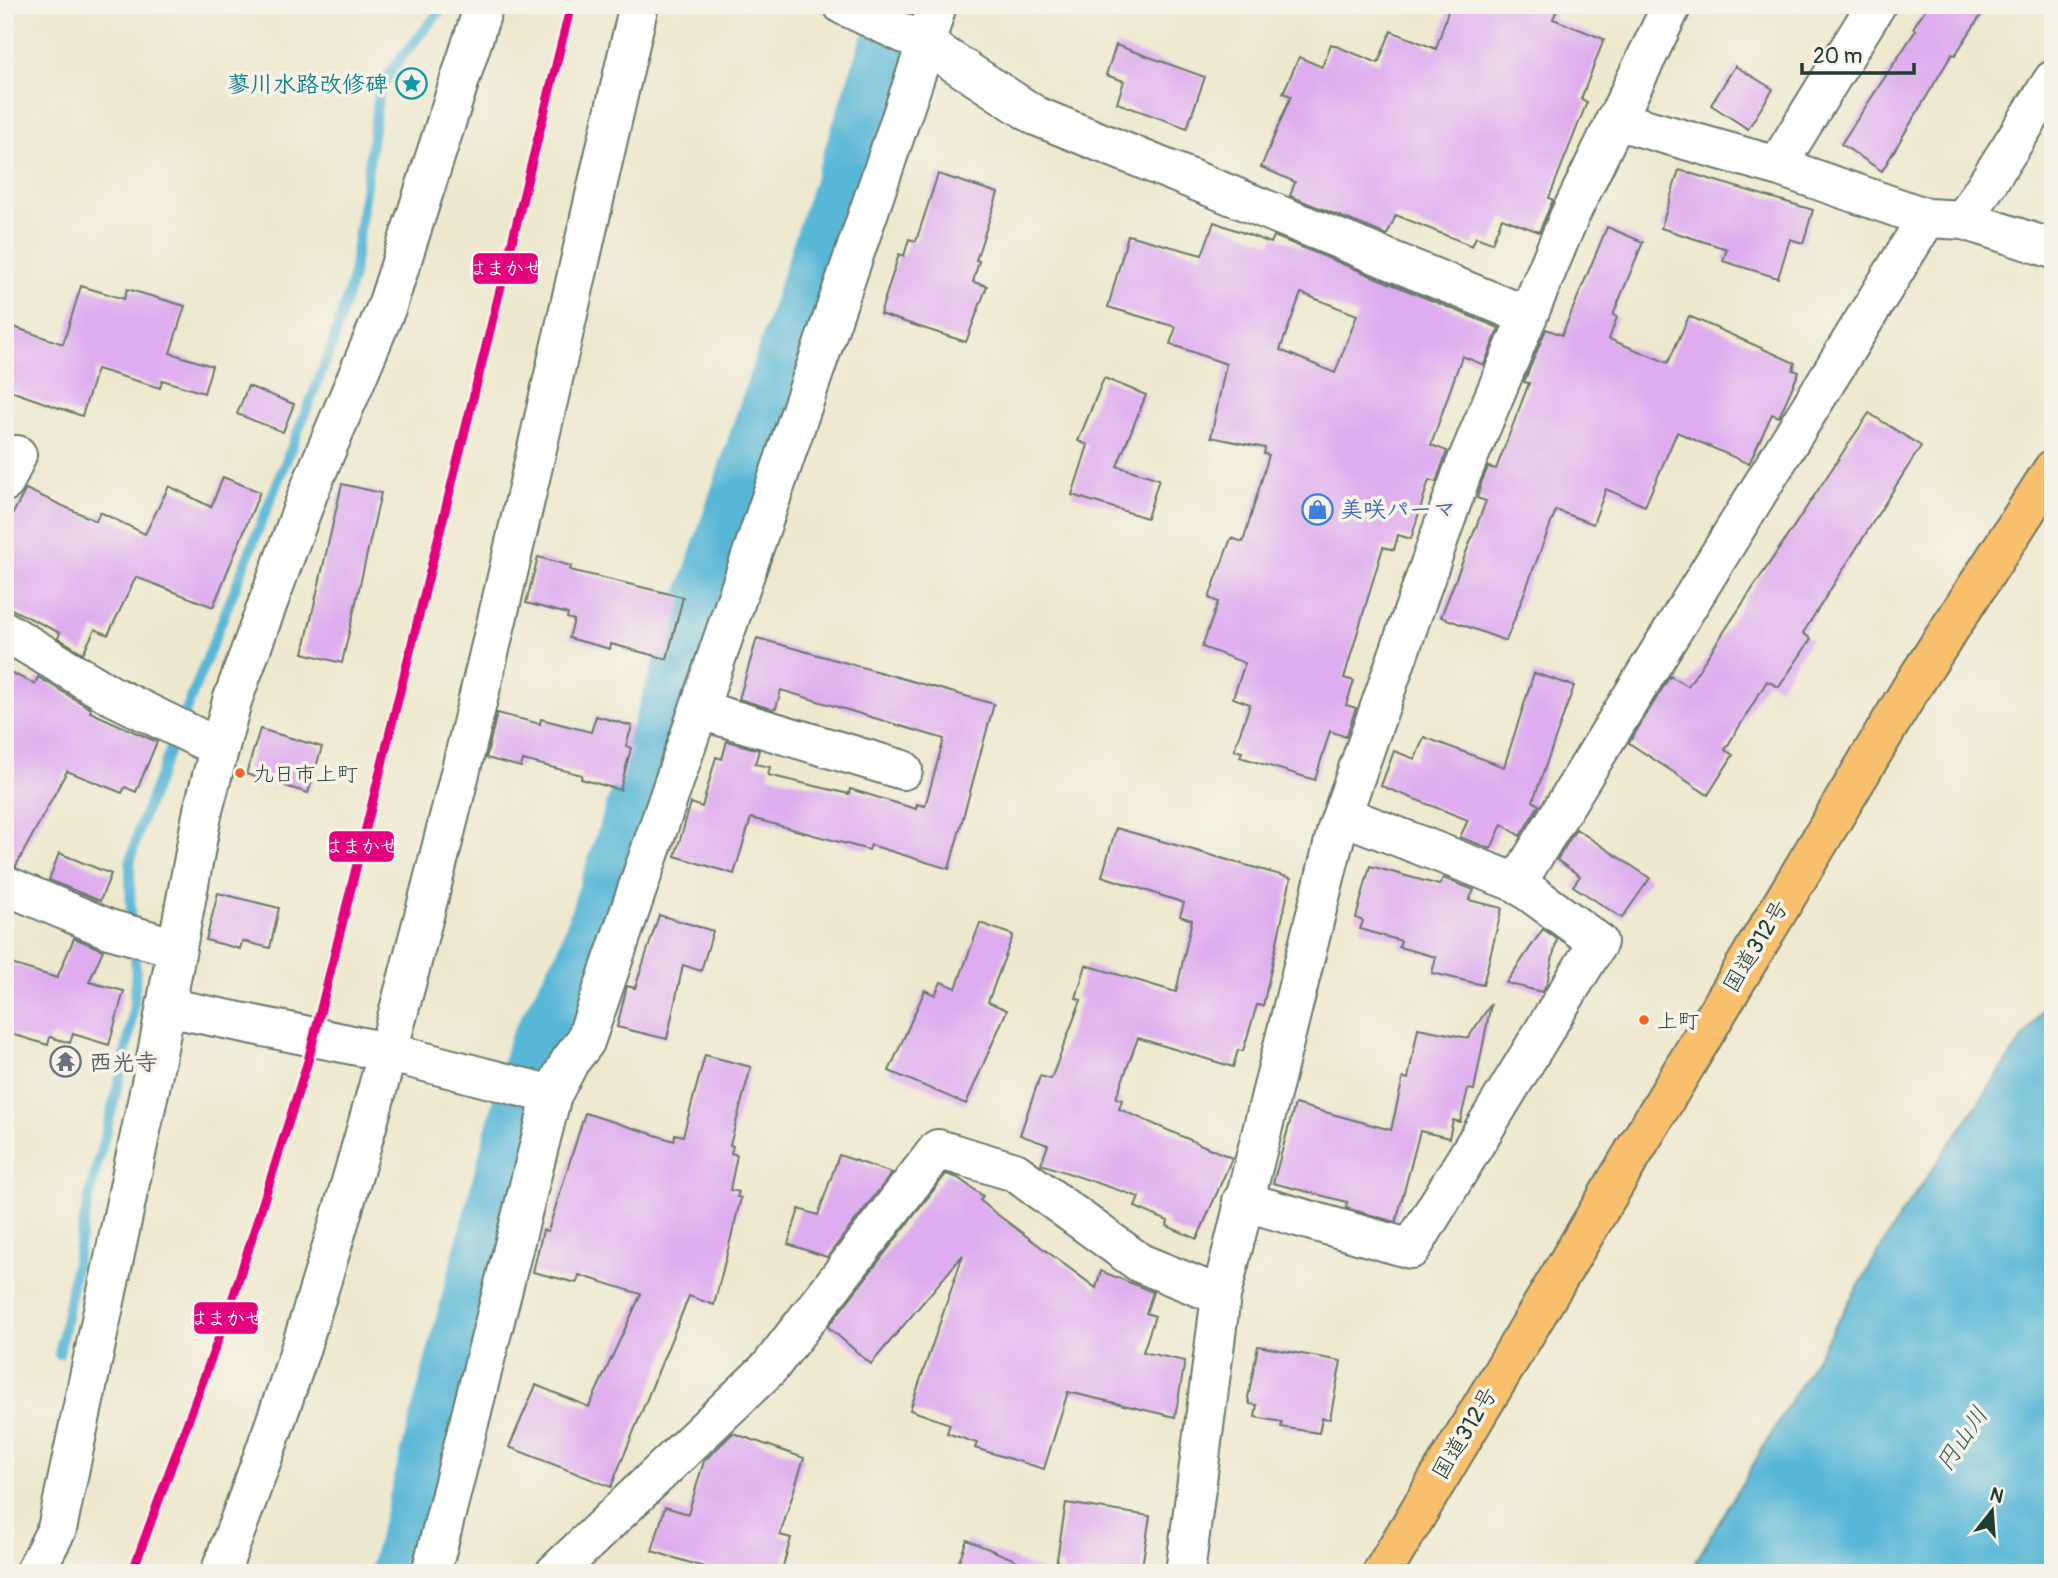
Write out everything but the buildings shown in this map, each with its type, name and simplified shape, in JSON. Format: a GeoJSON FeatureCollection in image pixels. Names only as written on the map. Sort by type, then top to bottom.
{"type":"FeatureCollection","features":[{"type":"Feature","properties":{"kind":"highway","name":"国道312号"},"geometry":{"type":"LineString","coordinates":[[1382,1573],[1910,690],[2053,469]]}},
{"type":"Feature","properties":{"kind":"street"},"geometry":{"type":"LineString","coordinates":[[34,1573],[57,1529],[166,1007],[203,810],[232,701],[309,491],[387,306],[484,5]]}},
{"type":"Feature","properties":{"kind":"street"},"geometry":{"type":"LineString","coordinates":[[220,1573],[305,1336],[387,1052],[457,786],[639,5]]}},
{"type":"Feature","properties":{"kind":"street"},"geometry":{"type":"LineString","coordinates":[[843,5],[909,37],[1036,116],[1528,316]]}},
{"type":"Feature","properties":{"kind":"street"},"geometry":{"type":"LineString","coordinates":[[431,1573],[535,1089],[570,1061],[585,1042],[700,710],[909,37],[937,5]]}},
{"type":"Feature","properties":{"kind":"street"},"geometry":{"type":"LineString","coordinates":[[1187,1569],[1221,1296],[1242,1202],[1342,815],[1462,473],[1615,120],[1672,5]]}},
{"type":"Feature","properties":{"kind":"street"},"geometry":{"type":"LineString","coordinates":[[1777,166],[1876,5]]}},
{"type":"Feature","properties":{"kind":"street"},"geometry":{"type":"LineString","coordinates":[[1964,220],[2053,80]]}},
{"type":"Feature","properties":{"kind":"street"},"geometry":{"type":"LineString","coordinates":[[1615,120],[1777,166],[1927,218],[1964,220],[2053,248]]}},
{"type":"Feature","properties":{"kind":"street"},"geometry":{"type":"LineString","coordinates":[[1517,883],[1927,218]]}},
{"type":"Feature","properties":{"kind":"street"},"geometry":{"type":"LineString","coordinates":[[5,631],[109,694],[219,748]]}},
{"type":"Feature","properties":{"kind":"street"},"geometry":{"type":"LineString","coordinates":[[700,710],[904,770]]}},
{"type":"Feature","properties":{"kind":"street"},"geometry":{"type":"LineString","coordinates":[[1242,1202],[1411,1249],[1598,942],[1517,883],[1342,815]]}},
{"type":"Feature","properties":{"kind":"street"},"geometry":{"type":"LineString","coordinates":[[5,885],[109,929],[177,947]]}},
{"type":"Feature","properties":{"kind":"street"},"geometry":{"type":"LineString","coordinates":[[166,1007],[387,1052],[535,1089]]}},
{"type":"Feature","properties":{"kind":"street"},"geometry":{"type":"LineString","coordinates":[[555,1573],[770,1367],[938,1149],[1015,1172],[1140,1264],[1221,1296]]}},
{"type":"Feature","properties":{"kind":"water","name":"円山川"},"geometry":{"type":"Polygon","coordinates":[[[2053,995],[2053,1573],[1689,1573],[1900,1216],[2053,995]]]}},
{"type":"Feature","properties":{"kind":"waterway"},"geometry":{"type":"LineString","coordinates":[[131,927],[130,863],[140,825],[331,349],[352,281],[379,93],[392,69],[445,5]]}},
{"type":"Feature","properties":{"kind":"waterway"},"geometry":{"type":"LineString","coordinates":[[404,1573],[542,1048],[589,963],[908,5]]}},
{"type":"Feature","properties":{"kind":"waterway"},"geometry":{"type":"LineString","coordinates":[[59,1354],[86,1210],[129,1035],[136,973],[134,943]]}},
{"type":"Feature","properties":{"kind":"transit line","name":"はまかぜ"},"geometry":{"type":"LineString","coordinates":[[132,1573],[229,1310],[308,1061],[571,5]]}},
{"type":"Feature","properties":{"kind":"place","name":"蓼川水路改修碑"},"geometry":{"type":"Point","coordinates":[411,84]}},
{"type":"Feature","properties":{"kind":"place","name":"美咲パーマ"},"geometry":{"type":"Point","coordinates":[1317,509]}},
{"type":"Feature","properties":{"kind":"place","name":"九日市上町"},"geometry":{"type":"Point","coordinates":[240,773]}},
{"type":"Feature","properties":{"kind":"place","name":"上町"},"geometry":{"type":"Point","coordinates":[1644,1020]}},
{"type":"Feature","properties":{"kind":"place","name":"西光寺"},"geometry":{"type":"Point","coordinates":[66,1062]}}]}
